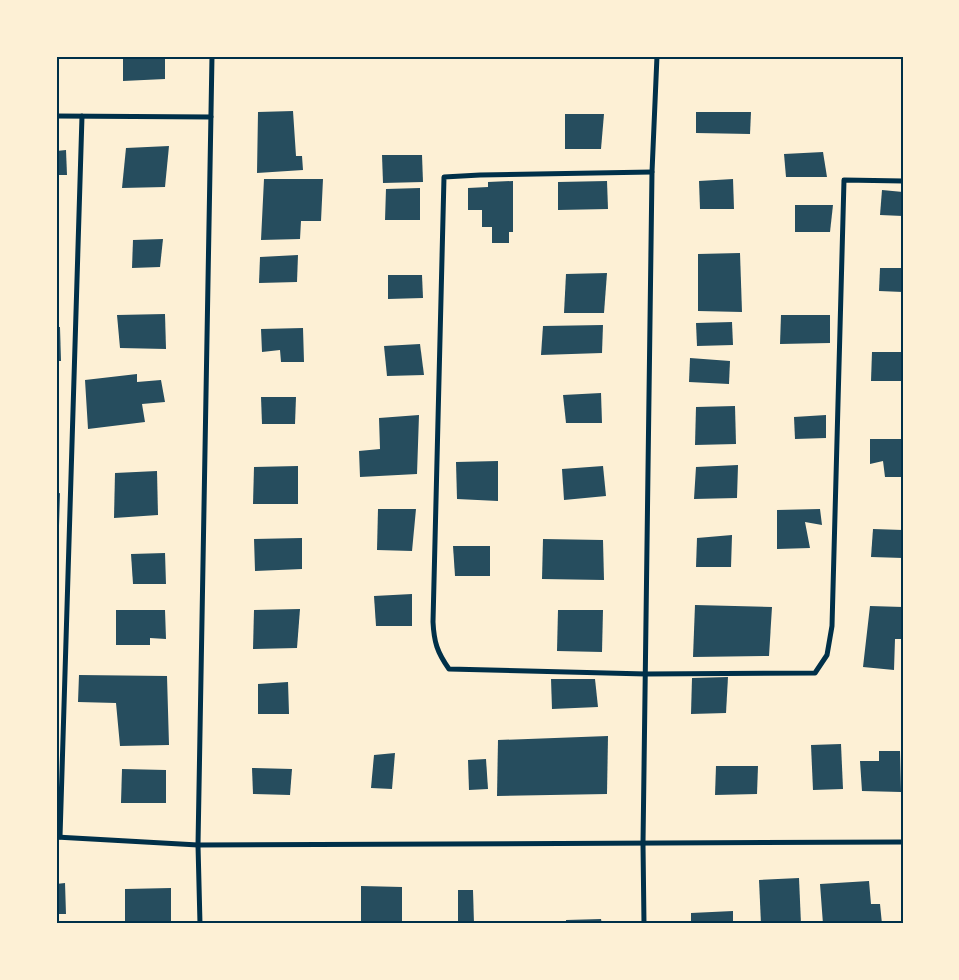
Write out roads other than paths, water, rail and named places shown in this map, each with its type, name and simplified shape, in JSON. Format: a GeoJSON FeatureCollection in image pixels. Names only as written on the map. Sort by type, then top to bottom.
{"type":"FeatureCollection","features":[{"type":"Feature","properties":{"kind":"street"},"geometry":{"type":"LineString","coordinates":[[200,924],[198,845],[212,56]]}},
{"type":"Feature","properties":{"kind":"street"},"geometry":{"type":"LineString","coordinates":[[644,924],[643,844],[652,172],[657,56]]}},
{"type":"Feature","properties":{"kind":"street"},"geometry":{"type":"LineString","coordinates":[[56,116],[211,117]]}},
{"type":"Feature","properties":{"kind":"street"},"geometry":{"type":"LineString","coordinates":[[82,116],[58,837],[198,845],[903,842]]}},
{"type":"Feature","properties":{"kind":"street"},"geometry":{"type":"LineString","coordinates":[[652,172],[444,177],[433,622],[434,639],[439,654],[449,669],[646,674],[815,673],[827,655],[832,626],[844,180],[903,181]]}}]}
